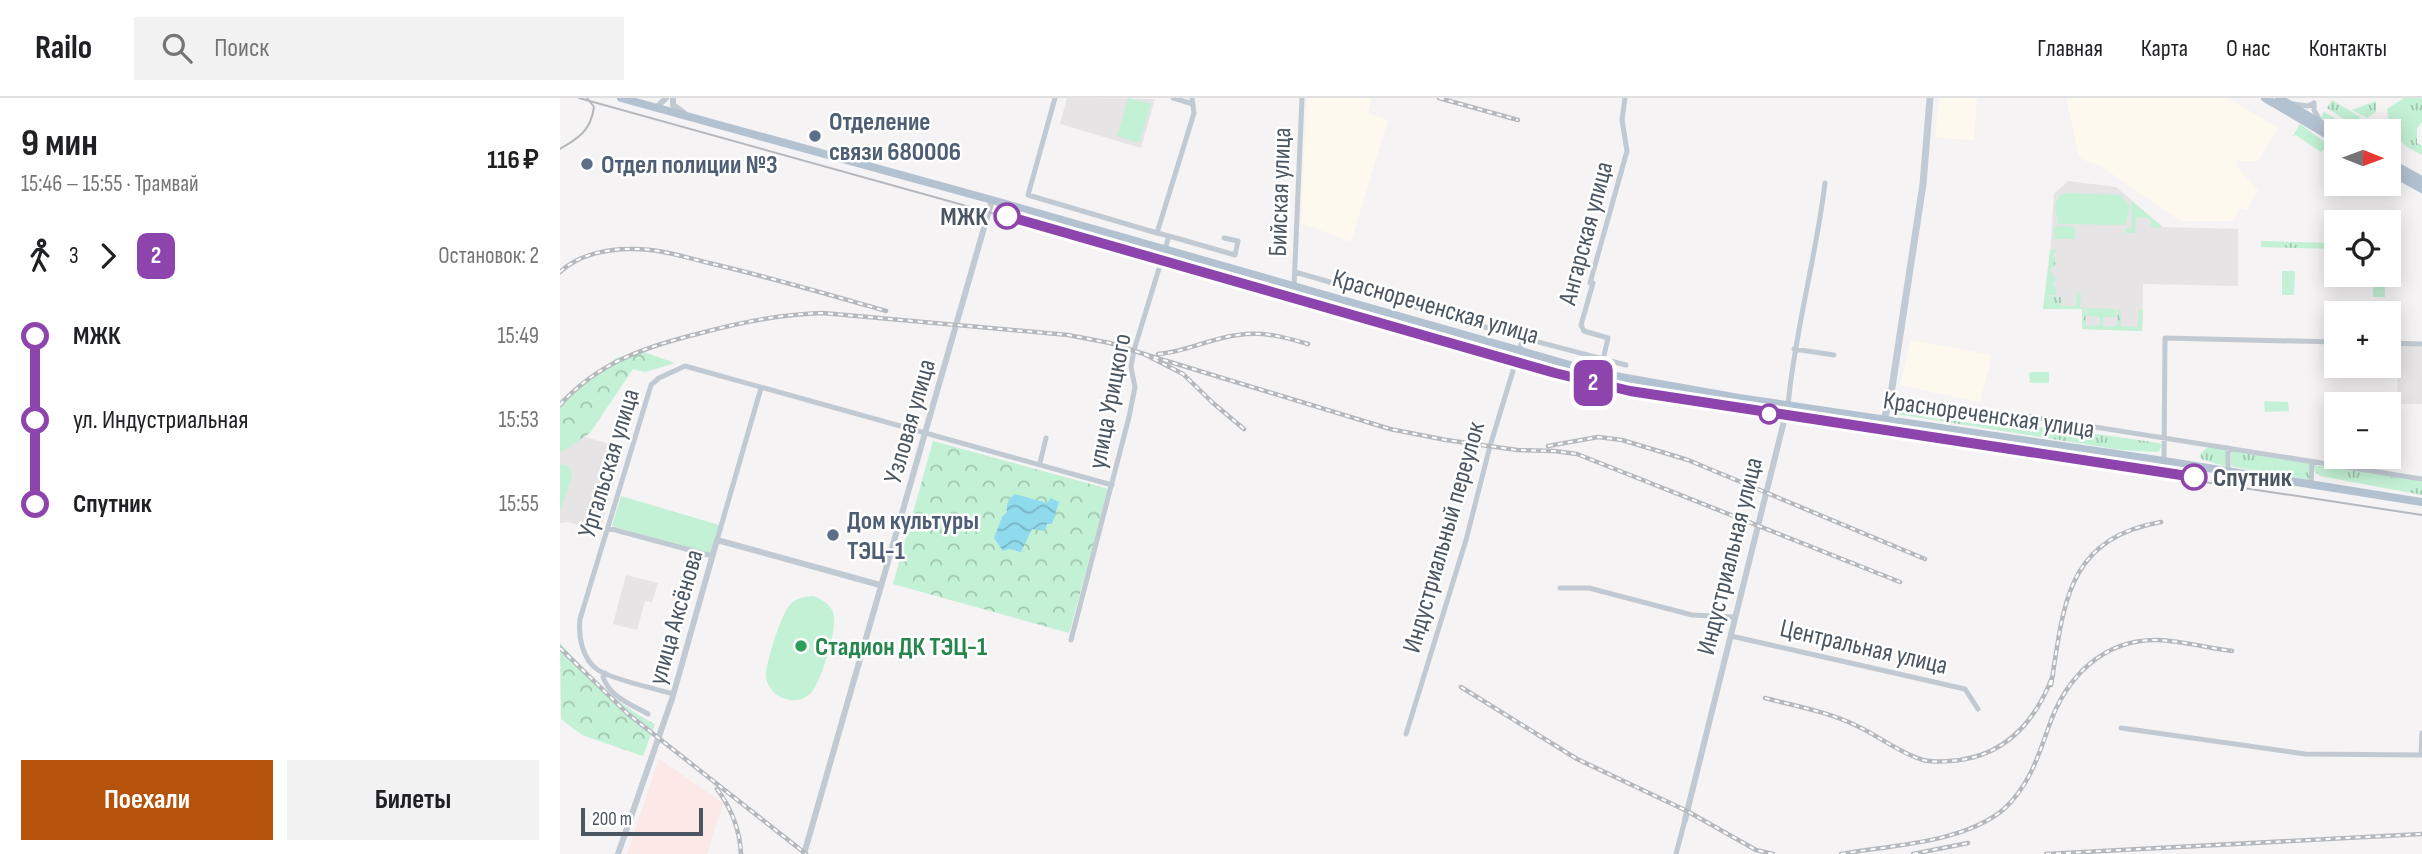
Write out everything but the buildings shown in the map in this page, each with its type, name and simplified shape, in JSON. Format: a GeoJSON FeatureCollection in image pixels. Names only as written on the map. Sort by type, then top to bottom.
{"type":"FeatureCollection","features":[{"type":"Feature","properties":{"kind":"main road","name":"Краснореченская улица"},"geometry":{"type":"LineString","coordinates":[[621,98],[992,200],[1598,373],[1884,421],[2164,461],[2422,502]]}},
{"type":"Feature","properties":{"kind":"main road"},"geometry":{"type":"LineString","coordinates":[[1884,421],[1923,184],[1930,98]]}},
{"type":"Feature","properties":{"kind":"main road"},"geometry":{"type":"LineString","coordinates":[[2265,98],[2324,133]]}},
{"type":"Feature","properties":{"kind":"main road"},"geometry":{"type":"LineString","coordinates":[[2279,98],[2322,124]]}},
{"type":"Feature","properties":{"kind":"main road"},"geometry":{"type":"LineString","coordinates":[[2401,169],[2422,180]]}},
{"type":"Feature","properties":{"kind":"main road"},"geometry":{"type":"LineString","coordinates":[[2401,178],[2422,189]]}},
{"type":"Feature","properties":{"kind":"street"},"geometry":{"type":"LineString","coordinates":[[656,108],[666,98]]}},
{"type":"Feature","properties":{"kind":"street"},"geometry":{"type":"LineString","coordinates":[[673,98],[675,108],[691,118]]}},
{"type":"Feature","properties":{"kind":"street"},"geometry":{"type":"LineString","coordinates":[[1055,98],[1028,195],[1235,255],[1238,241],[1224,238]]}},
{"type":"Feature","properties":{"kind":"street"},"geometry":{"type":"LineString","coordinates":[[1157,233],[1194,113],[1193,101],[1173,98]]}},
{"type":"Feature","properties":{"kind":"street","name":"Бийская улица"},"geometry":{"type":"LineString","coordinates":[[1294,287],[1303,98]]}},
{"type":"Feature","properties":{"kind":"street","name":"Ангарская улица"},"geometry":{"type":"LineString","coordinates":[[1603,360],[1608,338],[1584,331],[1581,325],[1627,151],[1622,120],[1625,98]]}},
{"type":"Feature","properties":{"kind":"street"},"geometry":{"type":"LineString","coordinates":[[2288,103],[2308,106],[2315,100]]}},
{"type":"Feature","properties":{"kind":"street"},"geometry":{"type":"LineString","coordinates":[[2315,100],[2314,110],[2322,124]]}},
{"type":"Feature","properties":{"kind":"street","name":"Индустриальная улица"},"geometry":{"type":"LineString","coordinates":[[1676,854],[1788,405],[1794,349],[1818,239],[1825,183]]}},
{"type":"Feature","properties":{"kind":"street","name":"Узловая улица"},"geometry":{"type":"LineString","coordinates":[[803,854],[992,200]]}},
{"type":"Feature","properties":{"kind":"street","name":"улица Урицкого"},"geometry":{"type":"LineString","coordinates":[[1071,640],[1133,397],[1135,387],[1131,367],[1134,350],[1169,236]]}},
{"type":"Feature","properties":{"kind":"street"},"geometry":{"type":"LineString","coordinates":[[1295,272],[1626,365]]}},
{"type":"Feature","properties":{"kind":"street","name":"Индустриальный переулок"},"geometry":{"type":"LineString","coordinates":[[1406,734],[1466,540],[1490,446],[1523,338]]}},
{"type":"Feature","properties":{"kind":"street"},"geometry":{"type":"LineString","coordinates":[[2164,461],[2165,338],[2324,342]]}},
{"type":"Feature","properties":{"kind":"street"},"geometry":{"type":"LineString","coordinates":[[2401,343],[2422,344]]}},
{"type":"Feature","properties":{"kind":"street"},"geometry":{"type":"LineString","coordinates":[[1794,349],[1834,355]]}},
{"type":"Feature","properties":{"kind":"street","name":"Ургальская улица"},"geometry":{"type":"LineString","coordinates":[[673,694],[596,669],[584,653],[579,627],[651,385],[659,378],[685,366],[761,388]]}},
{"type":"Feature","properties":{"kind":"street"},"geometry":{"type":"LineString","coordinates":[[761,388],[1112,485]]}},
{"type":"Feature","properties":{"kind":"street","name":"улица Аксёнова"},"geometry":{"type":"LineString","coordinates":[[618,854],[673,694],[761,388]]}},
{"type":"Feature","properties":{"kind":"street"},"geometry":{"type":"LineString","coordinates":[[2021,415],[2422,479]]}},
{"type":"Feature","properties":{"kind":"street"},"geometry":{"type":"LineString","coordinates":[[1040,463],[1046,438]]}},
{"type":"Feature","properties":{"kind":"street"},"geometry":{"type":"LineString","coordinates":[[2228,448],[2228,471]]}},
{"type":"Feature","properties":{"kind":"street"},"geometry":{"type":"LineString","coordinates":[[2311,484],[2312,462]]}},
{"type":"Feature","properties":{"kind":"street"},"geometry":{"type":"LineString","coordinates":[[608,528],[712,556]]}},
{"type":"Feature","properties":{"kind":"street"},"geometry":{"type":"LineString","coordinates":[[717,540],[880,585]]}},
{"type":"Feature","properties":{"kind":"street"},"geometry":{"type":"LineString","coordinates":[[1560,588],[1589,588],[1692,615],[1735,617]]}},
{"type":"Feature","properties":{"kind":"street","name":"Центральная улица"},"geometry":{"type":"LineString","coordinates":[[1731,636],[1965,689],[1978,709]]}},
{"type":"Feature","properties":{"kind":"street"},"geometry":{"type":"LineString","coordinates":[[606,673],[603,677],[612,694],[648,714]]}},
{"type":"Feature","properties":{"kind":"street"},"geometry":{"type":"LineString","coordinates":[[2122,728],[2305,754],[2421,755],[2422,733]]}},
{"type":"Feature","properties":{"kind":"shaded area"},"geometry":{"type":"Polygon","coordinates":[[[1067,98],[1155,99],[1141,148],[1060,124],[1067,98]]]}},
{"type":"Feature","properties":{"kind":"shaded area"},"geometry":{"type":"Polygon","coordinates":[[[1307,98],[1371,98],[1368,113],[1388,120],[1351,242],[1301,223],[1307,98]]]}},
{"type":"Feature","properties":{"kind":"shaded area"},"geometry":{"type":"Polygon","coordinates":[[[1939,98],[1977,98],[1974,140],[1935,138],[1939,98]]]}},
{"type":"Feature","properties":{"kind":"shaded area"},"geometry":{"type":"Polygon","coordinates":[[[2066,98],[2228,98],[2278,128],[2258,161],[2237,161],[2237,167],[2258,190],[2247,210],[2240,208],[2233,221],[2180,221],[2099,165],[2079,156],[2066,98]]]}},
{"type":"Feature","properties":{"kind":"shaded area"},"geometry":{"type":"Polygon","coordinates":[[[2068,181],[2116,187],[2163,227],[2238,229],[2238,286],[2143,284],[2142,331],[2082,329],[2082,309],[2043,309],[2049,270],[2054,194],[2068,181]]]}},
{"type":"Feature","properties":{"kind":"shaded area"},"geometry":{"type":"Polygon","coordinates":[[[1911,340],[1992,355],[1980,402],[1900,385],[1911,340]]]}},
{"type":"Feature","properties":{"kind":"shaded area"},"geometry":{"type":"Polygon","coordinates":[[[2401,346],[2422,346],[2422,404],[2401,404],[2401,392],[2397,392],[2397,378],[2401,378],[2401,346]]]}},
{"type":"Feature","properties":{"kind":"shaded area"},"geometry":{"type":"Polygon","coordinates":[[[568,432],[623,448],[600,531],[568,522],[560,523],[560,440],[568,432]]]}},
{"type":"Feature","properties":{"kind":"shaded area"},"geometry":{"type":"Polygon","coordinates":[[[626,575],[658,583],[652,602],[645,601],[637,630],[613,624],[626,575]]]}},
{"type":"Feature","properties":{"kind":"shaded area"},"geometry":{"type":"Polygon","coordinates":[[[659,759],[723,803],[707,854],[627,854],[659,759]]]}},
{"type":"Feature","properties":{"kind":"green space"},"geometry":{"type":"Polygon","coordinates":[[[1128,98],[1151,104],[1139,143],[1117,136],[1128,98]]]}},
{"type":"Feature","properties":{"kind":"green space"},"geometry":{"type":"Polygon","coordinates":[[[2404,98],[2422,98],[2422,122],[2417,128],[2417,143],[2422,146],[2422,155],[2401,142],[2401,119],[2389,119],[2387,109],[2404,98]]]}},
{"type":"Feature","properties":{"kind":"green space"},"geometry":{"type":"Polygon","coordinates":[[[2332,100],[2362,118],[2344,119],[2327,108],[2332,100]]]}},
{"type":"Feature","properties":{"kind":"green space"},"geometry":{"type":"Polygon","coordinates":[[[2376,101],[2376,112],[2367,118],[2352,110],[2376,101]]]}},
{"type":"Feature","properties":{"kind":"green space"},"geometry":{"type":"Polygon","coordinates":[[[2324,112],[2336,119],[2324,120],[2321,118],[2324,112]]]}},
{"type":"Feature","properties":{"kind":"green space"},"geometry":{"type":"Polygon","coordinates":[[[2300,124],[2324,142],[2324,150],[2321,152],[2296,135],[2292,137],[2300,124]]]}},
{"type":"Feature","properties":{"kind":"green space"},"geometry":{"type":"Polygon","coordinates":[[[2066,193],[2121,195],[2130,206],[2126,225],[2058,224],[2055,204],[2059,196],[2066,193]]]}},
{"type":"Feature","properties":{"kind":"green space"},"geometry":{"type":"Polygon","coordinates":[[[2132,201],[2161,226],[2160,228],[2151,227],[2150,218],[2136,218],[2135,233],[2125,233],[2126,228],[2131,228],[2132,201]]]}},
{"type":"Feature","properties":{"kind":"green space"},"geometry":{"type":"Polygon","coordinates":[[[2054,226],[2075,227],[2075,239],[2054,239],[2054,226]]]}},
{"type":"Feature","properties":{"kind":"green space"},"geometry":{"type":"Polygon","coordinates":[[[2261,241],[2324,243],[2324,249],[2261,247],[2261,241]]]}},
{"type":"Feature","properties":{"kind":"green space"},"geometry":{"type":"Polygon","coordinates":[[[2050,250],[2057,250],[2053,255],[2055,265],[2050,270],[2056,280],[2053,284],[2056,295],[2049,295],[2049,305],[2050,296],[2053,296],[2054,306],[2054,296],[2057,296],[2058,306],[2061,297],[2062,306],[2076,306],[2077,292],[2081,293],[2080,307],[2085,308],[2086,326],[2100,325],[2100,317],[2087,316],[2087,308],[2116,309],[2116,317],[2103,317],[2103,326],[2117,326],[2118,309],[2121,309],[2121,326],[2138,327],[2139,309],[2143,309],[2142,331],[2082,329],[2082,309],[2043,309],[2050,250]]]}},
{"type":"Feature","properties":{"kind":"green space"},"geometry":{"type":"Polygon","coordinates":[[[2282,271],[2295,271],[2294,295],[2282,295],[2282,271]]]}},
{"type":"Feature","properties":{"kind":"green space"},"geometry":{"type":"Polygon","coordinates":[[[2373,287],[2385,287],[2385,297],[2373,297],[2373,287]]]}},
{"type":"Feature","properties":{"kind":"green space"},"geometry":{"type":"Polygon","coordinates":[[[644,352],[675,363],[645,372],[633,369],[590,433],[560,453],[560,400],[616,358],[644,352]]]}},
{"type":"Feature","properties":{"kind":"green space"},"geometry":{"type":"Polygon","coordinates":[[[2031,372],[2049,372],[2049,383],[2030,383],[2031,372]]]}},
{"type":"Feature","properties":{"kind":"green space"},"geometry":{"type":"Polygon","coordinates":[[[2266,401],[2288,402],[2289,411],[2265,412],[2266,401]]]}},
{"type":"Feature","properties":{"kind":"green space"},"geometry":{"type":"Polygon","coordinates":[[[1890,408],[1924,417],[2017,429],[2049,427],[2162,445],[2156,452],[2121,450],[1896,414],[1891,412],[1890,408]]]}},
{"type":"Feature","properties":{"kind":"green space"},"geometry":{"type":"Polygon","coordinates":[[[933,441],[1109,489],[1069,633],[893,584],[933,441]]]}},
{"type":"Feature","properties":{"kind":"green space"},"geometry":{"type":"Polygon","coordinates":[[[2208,447],[2226,449],[2224,466],[2201,459],[2200,454],[2208,447]]]}},
{"type":"Feature","properties":{"kind":"green space"},"geometry":{"type":"Polygon","coordinates":[[[2231,450],[2307,462],[2310,464],[2309,480],[2234,467],[2231,465],[2231,450]]]}},
{"type":"Feature","properties":{"kind":"green space"},"geometry":{"type":"Polygon","coordinates":[[[560,465],[570,468],[572,476],[560,512],[560,465]]]}},
{"type":"Feature","properties":{"kind":"green space"},"geometry":{"type":"Polygon","coordinates":[[[2314,465],[2324,466],[2324,469],[2422,481],[2422,495],[2320,476],[2315,472],[2314,465]]]}},
{"type":"Feature","properties":{"kind":"green space"},"geometry":{"type":"Polygon","coordinates":[[[621,496],[719,525],[710,554],[612,526],[621,496]]]}},
{"type":"Feature","properties":{"kind":"green space","name":"Стадион ДК ТЭЦ-1"},"geometry":{"type":"Polygon","coordinates":[[[813,596],[829,606],[833,612],[828,653],[820,678],[811,693],[798,700],[791,700],[772,690],[766,671],[782,619],[789,606],[803,597],[813,596]]]}},
{"type":"Feature","properties":{"kind":"green space"},"geometry":{"type":"Polygon","coordinates":[[[560,643],[616,698],[655,724],[643,756],[582,735],[561,719],[560,643]]]}},
{"type":"Feature","properties":{"kind":"water"},"geometry":{"type":"Polygon","coordinates":[[[1015,494],[1047,503],[1051,498],[1059,502],[1052,524],[1047,524],[1045,531],[1032,529],[1021,552],[1009,549],[1003,551],[994,538],[1002,517],[1007,512],[1008,501],[1015,494]]]}},
{"type":"Feature","properties":{"kind":"tram line"},"geometry":{"type":"LineString","coordinates":[[579,98],[981,210],[1330,312],[1638,396],[2422,515]]}},
{"type":"Feature","properties":{"kind":"tram line"},"geometry":{"type":"LineString","coordinates":[[560,149],[578,137],[590,122],[594,107],[587,98]]}},
{"type":"Feature","properties":{"kind":"tram line","name":"2"},"geometry":{"type":"LineString","coordinates":[[1007,216],[1555,373],[1630,391],[2194,477]]}},
{"type":"Feature","properties":{"kind":"railway"},"geometry":{"type":"LineString","coordinates":[[1439,98],[1518,120]]}},
{"type":"Feature","properties":{"kind":"railway"},"geometry":{"type":"LineString","coordinates":[[560,272],[575,261],[602,252],[621,249],[650,250],[754,274],[886,311]]}},
{"type":"Feature","properties":{"kind":"railway"},"geometry":{"type":"LineString","coordinates":[[560,405],[591,377],[643,350],[747,322],[823,313],[1068,335],[1110,343],[1144,354],[1183,374],[1244,429]]}},
{"type":"Feature","properties":{"kind":"railway"},"geometry":{"type":"LineString","coordinates":[[1158,354],[1247,334],[1273,335],[1308,344]]}},
{"type":"Feature","properties":{"kind":"railway"},"geometry":{"type":"LineString","coordinates":[[1144,354],[1390,429],[1517,450],[1577,454],[1900,582]]}},
{"type":"Feature","properties":{"kind":"railway"},"geometry":{"type":"LineString","coordinates":[[1548,446],[1598,437],[1622,440],[1688,460],[1925,559]]}},
{"type":"Feature","properties":{"kind":"railway"},"geometry":{"type":"LineString","coordinates":[[2051,685],[2066,603],[2087,560],[2105,544],[2129,531],[2161,522]]}},
{"type":"Feature","properties":{"kind":"railway"},"geometry":{"type":"LineString","coordinates":[[1841,854],[1948,836],[1988,820],[2004,809],[2020,791],[2032,770],[2065,692],[2089,664],[2104,654],[2138,641],[2158,640],[2232,651]]}},
{"type":"Feature","properties":{"kind":"railway"},"geometry":{"type":"LineString","coordinates":[[560,648],[628,714],[806,854]]}},
{"type":"Feature","properties":{"kind":"railway"},"geometry":{"type":"LineString","coordinates":[[1765,698],[1846,721],[1914,757],[1928,761],[1960,760],[1993,750],[2019,731],[2039,705],[2053,675]]}},
{"type":"Feature","properties":{"kind":"railway"},"geometry":{"type":"LineString","coordinates":[[1461,687],[1577,759],[1687,811],[1756,850],[1773,854]]}},
{"type":"Feature","properties":{"kind":"railway"},"geometry":{"type":"LineString","coordinates":[[717,789],[734,820],[741,854]]}},
{"type":"Feature","properties":{"kind":"railway"},"geometry":{"type":"LineString","coordinates":[[2046,854],[2422,834]]}},
{"type":"Feature","properties":{"kind":"railway"},"geometry":{"type":"LineString","coordinates":[[1913,854],[1968,843]]}},
{"type":"Feature","properties":{"kind":"place","name":"Отделение связи 680006"},"geometry":{"type":"Point","coordinates":[815,136]}},
{"type":"Feature","properties":{"kind":"place","name":"Отдел полиции №3"},"geometry":{"type":"Point","coordinates":[587,164]}},
{"type":"Feature","properties":{"kind":"place","name":"МЖК"},"geometry":{"type":"Point","coordinates":[1007,216]}},
{"type":"Feature","properties":{"kind":"place","name":"Спутник"},"geometry":{"type":"Point","coordinates":[2194,477]}},
{"type":"Feature","properties":{"kind":"place","name":"Дом культуры ТЭЦ-1"},"geometry":{"type":"Point","coordinates":[833,535]}},
{"type":"Feature","properties":{"kind":"place","name":"Стадион ДК ТЭЦ-1"},"geometry":{"type":"Point","coordinates":[801,646]}}]}
